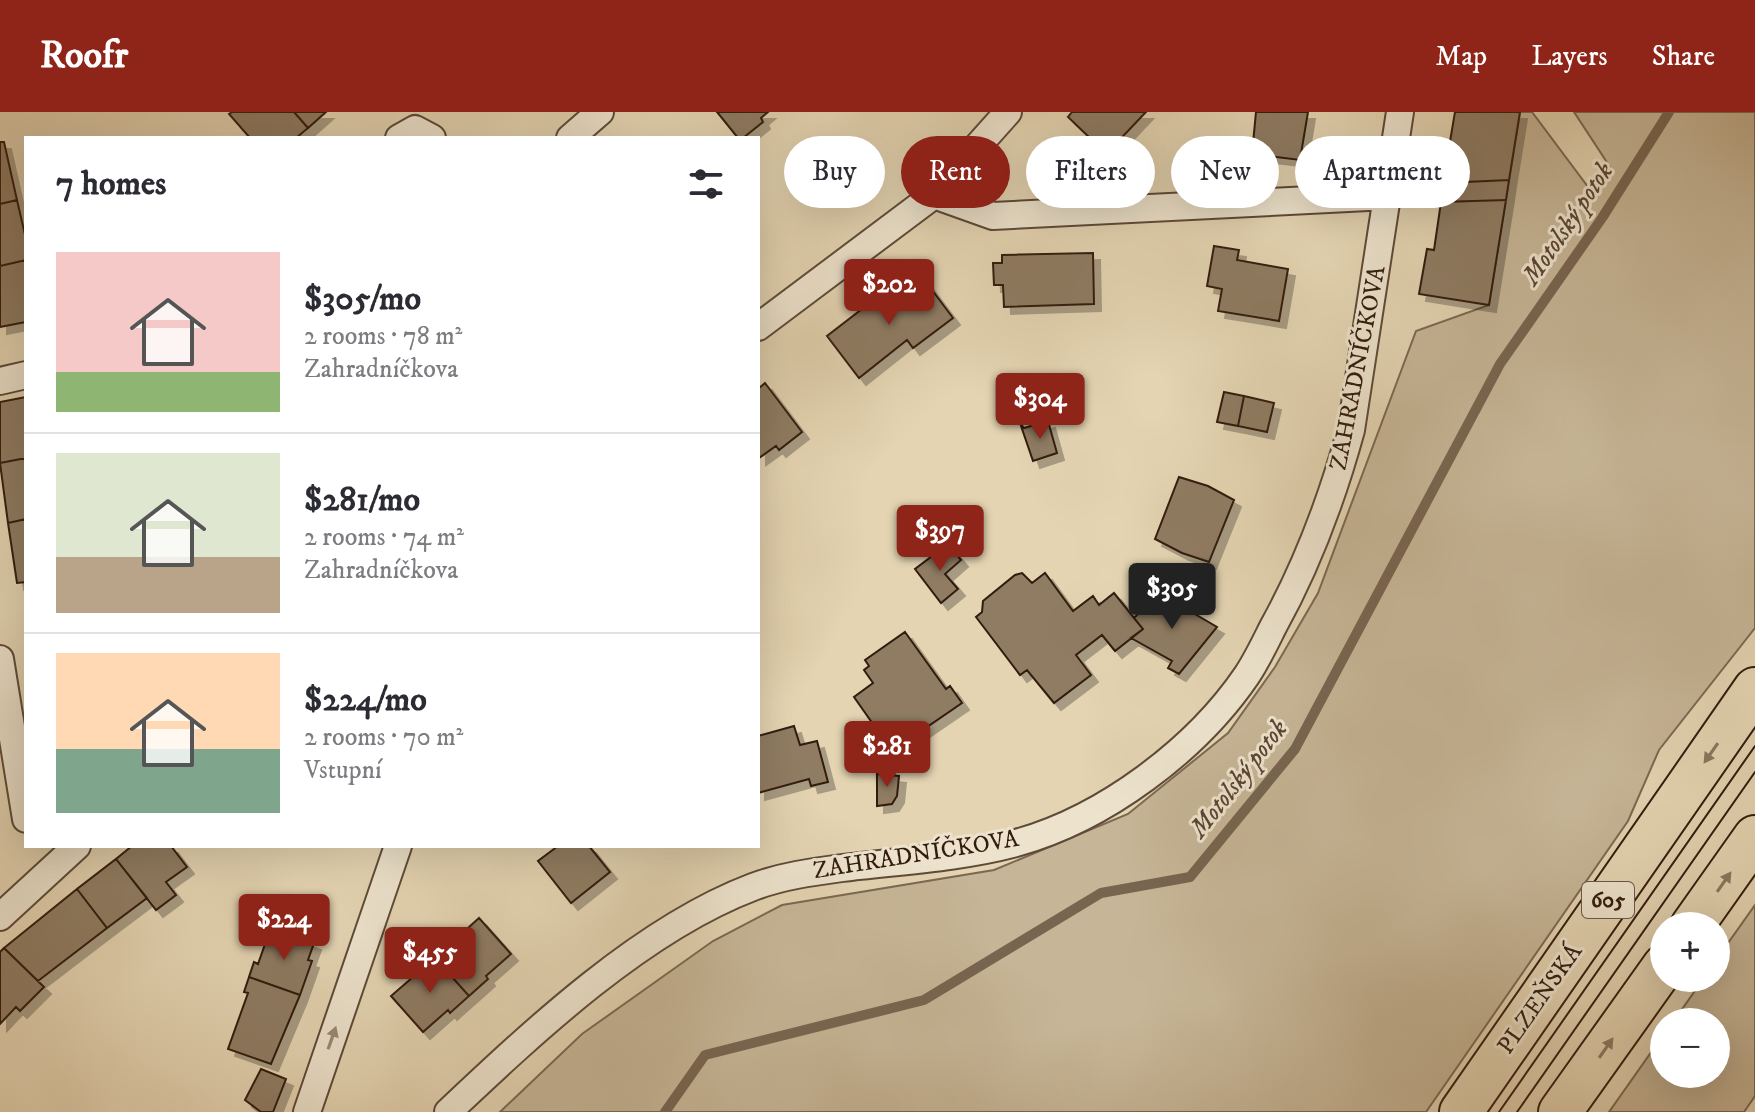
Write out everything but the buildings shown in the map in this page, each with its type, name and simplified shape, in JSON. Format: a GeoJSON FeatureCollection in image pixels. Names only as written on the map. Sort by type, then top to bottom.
{"type":"FeatureCollection","features":[{"type":"Feature","properties":{"kind":"main road","name":"PLZEŇSKÁ"},"geometry":{"type":"LineString","coordinates":[[1461,1112],[1755,689]]}},
{"type":"Feature","properties":{"kind":"main road"},"geometry":{"type":"LineString","coordinates":[[1702,912],[1755,837]]}},
{"type":"Feature","properties":{"kind":"main road"},"geometry":{"type":"LineString","coordinates":[[1560,1112],[1650,986]]}},
{"type":"Feature","properties":{"kind":"street"},"geometry":{"type":"LineString","coordinates":[[572,136],[600,112]]}},
{"type":"Feature","properties":{"kind":"street"},"geometry":{"type":"LineString","coordinates":[[987,136],[1008,112]]}},
{"type":"Feature","properties":{"kind":"street","name":"ZAHRADNÍČKOVA"},"geometry":{"type":"LineString","coordinates":[[1397,136],[1400,112]]}},
{"type":"Feature","properties":{"kind":"street"},"geometry":{"type":"LineString","coordinates":[[403,136],[415,129],[428,136]]}},
{"type":"Feature","properties":{"kind":"street"},"geometry":{"type":"LineString","coordinates":[[971,208],[993,216],[1295,201]]}},
{"type":"Feature","properties":{"kind":"street"},"geometry":{"type":"LineString","coordinates":[[760,326],[917,208]]}},
{"type":"Feature","properties":{"kind":"street","name":"ZAHRADNÍČKOVA"},"geometry":{"type":"LineString","coordinates":[[448,1112],[498,1064],[575,999],[652,940],[721,900],[757,885],[797,874],[1016,843],[1069,824],[1101,807],[1133,788],[1187,743],[1248,675],[1306,564],[1323,521],[1351,430],[1386,208]]}},
{"type":"Feature","properties":{"kind":"street"},"geometry":{"type":"LineString","coordinates":[[0,381],[24,375]]}},
{"type":"Feature","properties":{"kind":"street"},"geometry":{"type":"LineString","coordinates":[[0,659],[24,807]]}},
{"type":"Feature","properties":{"kind":"street"},"geometry":{"type":"LineString","coordinates":[[307,1112],[397,848]]}},
{"type":"Feature","properties":{"kind":"street"},"geometry":{"type":"LineString","coordinates":[[0,917],[63,850]]}},
{"type":"Feature","properties":{"kind":"shaded area"},"geometry":{"type":"Polygon","coordinates":[[[1520,112],[1532,112],[1591,191],[1588,204],[1610,167],[1574,112],[1755,112],[1755,628],[1659,750],[1628,821],[1426,1112],[500,1112],[582,1034],[713,941],[782,905],[994,870],[1128,814],[1228,733],[1275,667],[1318,593],[1416,331],[1489,305],[1520,112]]]}},
{"type":"Feature","properties":{"kind":"shaded area"},"geometry":{"type":"Polygon","coordinates":[[[1755,905],[1755,1096],[1744,1112],[1609,1112],[1650,1054],[1650,1088],[1730,1088],[1730,1008],[1683,1008],[1694,992],[1730,992],[1730,940],[1755,905]]]}},
{"type":"Feature","properties":{"kind":"waterway","name":"Motolský potok"},"geometry":{"type":"LineString","coordinates":[[665,1112],[705,1055],[924,1000],[1101,893],[1190,877],[1295,749],[1500,364],[1602,218],[1669,112]]}},
{"type":"Feature","properties":{"kind":"tram line"},"geometry":{"type":"LineString","coordinates":[[1499,1112],[1755,746]]}},
{"type":"Feature","properties":{"kind":"tram line"},"geometry":{"type":"LineString","coordinates":[[1517,1112],[1755,772]]}}]}
